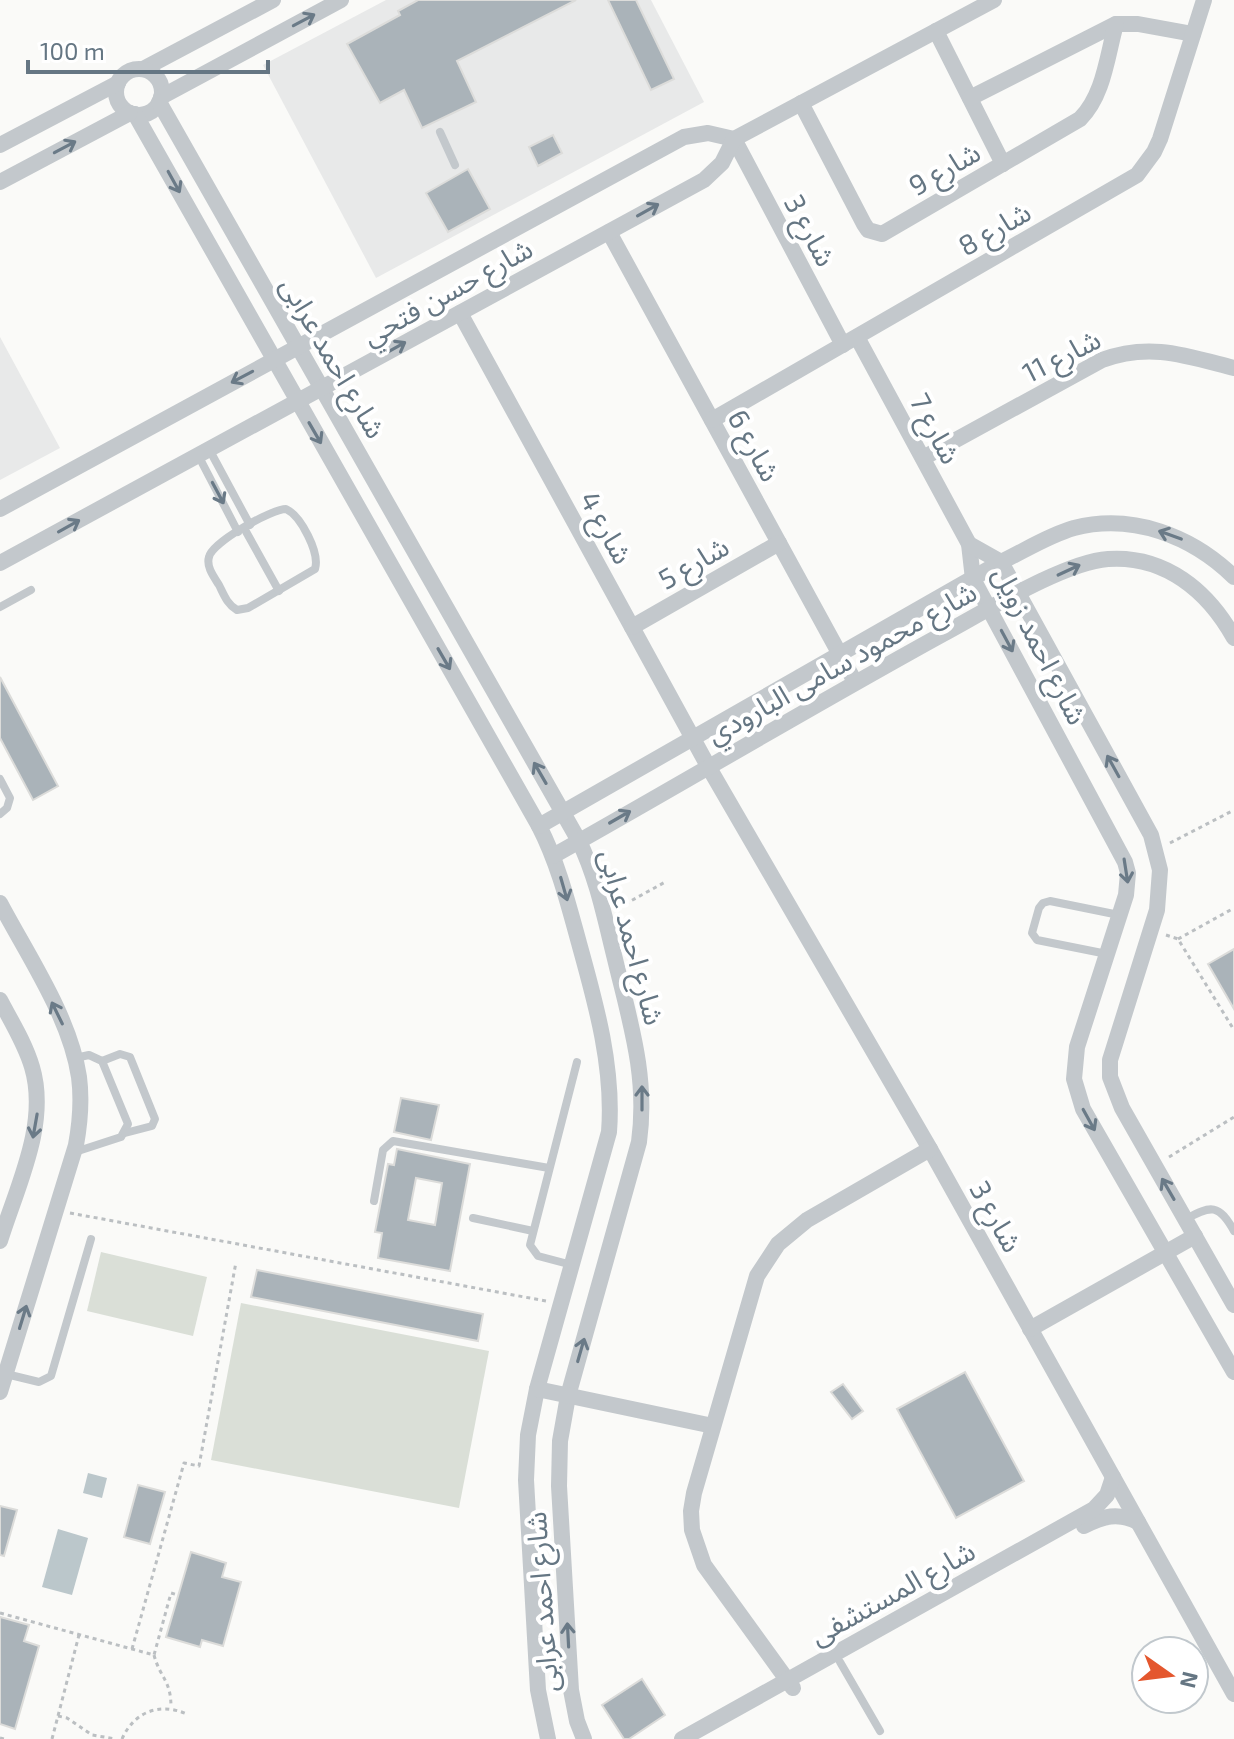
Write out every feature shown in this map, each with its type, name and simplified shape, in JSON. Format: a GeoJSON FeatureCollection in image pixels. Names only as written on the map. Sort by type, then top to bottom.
{"type":"FeatureCollection","features":[{"type":"Feature","properties":{"kind":"street"},"geometry":{"type":"LineString","coordinates":[[0,145],[118,83],[128,72],[143,69],[273,0]]}},
{"type":"Feature","properties":{"kind":"street"},"geometry":{"type":"LineString","coordinates":[[0,182],[133,113],[149,112],[160,100],[341,0]]}},
{"type":"Feature","properties":{"kind":"street","name":"شارع 8"},"geometry":{"type":"LineString","coordinates":[[712,420],[1137,175],[1154,152],[1204,0]]}},
{"type":"Feature","properties":{"kind":"street","name":"شارع حسن فتحي"},"geometry":{"type":"LineString","coordinates":[[0,563],[711,175],[727,156],[734,139],[988,1]]}},
{"type":"Feature","properties":{"kind":"street"},"geometry":{"type":"LineString","coordinates":[[970,98],[1116,24],[1138,24],[1193,34]]}},
{"type":"Feature","properties":{"kind":"street","name":"شارع 9"},"geometry":{"type":"LineString","coordinates":[[801,103],[864,224],[874,233],[888,231],[1071,125],[1088,111],[1098,92],[1116,24]]}},
{"type":"Feature","properties":{"kind":"street"},"geometry":{"type":"LineString","coordinates":[[936,31],[1003,164]]}},
{"type":"Feature","properties":{"kind":"street"},"geometry":{"type":"LineString","coordinates":[[143,69],[156,76],[160,83],[160,100]]}},
{"type":"Feature","properties":{"kind":"street"},"geometry":{"type":"LineString","coordinates":[[118,83],[118,100],[133,113]]}},
{"type":"Feature","properties":{"kind":"street","name":"شارع احمد عرابى"},"geometry":{"type":"LineString","coordinates":[[160,100],[579,841],[592,872],[604,916],[639,1060],[642,1121],[639,1142],[568,1396],[560,1441],[559,1486],[571,1690],[584,1739]]}},
{"type":"Feature","properties":{"kind":"street","name":"شارع احمد عرابى"},"geometry":{"type":"LineString","coordinates":[[133,113],[539,826],[553,856],[589,978],[610,1088],[606,1142],[537,1389],[528,1435],[526,1480],[538,1690],[548,1739]]}},
{"type":"Feature","properties":{"kind":"street","name":"شارع حسن فتحي"},"geometry":{"type":"LineString","coordinates":[[0,509],[684,137],[708,133],[734,139]]}},
{"type":"Feature","properties":{"kind":"street","name":"شارع 3"},"geometry":{"type":"LineString","coordinates":[[734,139],[850,341]]}},
{"type":"Feature","properties":{"kind":"street","name":"شارع 6"},"geometry":{"type":"LineString","coordinates":[[609,232],[855,682]]}},
{"type":"Feature","properties":{"kind":"street","name":"شارع 4"},"geometry":{"type":"LineString","coordinates":[[460,313],[708,766]]}},
{"type":"Feature","properties":{"kind":"street","name":"شارع 7"},"geometry":{"type":"LineString","coordinates":[[850,341],[923,458],[969,544]]}},
{"type":"Feature","properties":{"kind":"street","name":"شارع 11"},"geometry":{"type":"LineString","coordinates":[[923,458],[1119,353],[1154,350],[1234,368]]}},
{"type":"Feature","properties":{"kind":"street","name":"شارع محمود سامى البارودي"},"geometry":{"type":"LineString","coordinates":[[539,826],[1001,562],[1072,529],[1103,524],[1133,525],[1163,531],[1191,543],[1217,560],[1234,577]]}},
{"type":"Feature","properties":{"kind":"street","name":"شارع 5"},"geometry":{"type":"LineString","coordinates":[[632,627],[779,543]]}},
{"type":"Feature","properties":{"kind":"street","name":"شارع احمد زويل"},"geometry":{"type":"LineString","coordinates":[[969,544],[1001,562],[1157,849],[1160,880],[1157,910],[1110,1060],[1114,1093],[1234,1305]]}},
{"type":"Feature","properties":{"kind":"street","name":"شارع احمد زويل"},"geometry":{"type":"LineString","coordinates":[[969,544],[973,579],[1125,862],[1128,884],[1077,1047],[1074,1079],[1083,1109],[1234,1372]]}},
{"type":"Feature","properties":{"kind":"street","name":"شارع محمود سامى البارودي"},"geometry":{"type":"LineString","coordinates":[[553,856],[855,682],[989,609],[1081,564],[1108,559],[1135,560],[1162,567],[1186,580],[1207,597],[1234,638]]}},
{"type":"Feature","properties":{"kind":"street","name":"شارع 3"},"geometry":{"type":"LineString","coordinates":[[708,766],[930,1149],[1232,1686]]}},
{"type":"Feature","properties":{"kind":"street"},"geometry":{"type":"LineString","coordinates":[[0,903],[59,1015],[75,1058],[81,1112],[75,1152],[0,1392]]}},
{"type":"Feature","properties":{"kind":"street"},"geometry":{"type":"LineString","coordinates":[[0,1000],[32,1067],[37,1109],[32,1140],[0,1241]]}},
{"type":"Feature","properties":{"kind":"street"},"geometry":{"type":"LineString","coordinates":[[790,1684],[704,1565],[697,1548],[691,1511],[713,1426],[754,1285],[778,1244],[807,1220],[930,1149]]}},
{"type":"Feature","properties":{"kind":"street"},"geometry":{"type":"LineString","coordinates":[[1030,1329],[1195,1236]]}},
{"type":"Feature","properties":{"kind":"street"},"geometry":{"type":"LineString","coordinates":[[537,1389],[713,1426]]}},
{"type":"Feature","properties":{"kind":"street","name":"شارع المستشفى"},"geometry":{"type":"LineString","coordinates":[[702,1739],[790,1684],[1094,1509],[1107,1495],[1113,1477]]}},
{"type":"Feature","properties":{"kind":"street","name":"شارع المستشفى"},"geometry":{"type":"LineString","coordinates":[[682,1739],[840,1662],[1098,1518],[1119,1515],[1138,1522]]}},
{"type":"Feature","properties":{"kind":"lane"},"geometry":{"type":"LineString","coordinates":[[440,132],[455,165]]}},
{"type":"Feature","properties":{"kind":"lane"},"geometry":{"type":"LineString","coordinates":[[204,452],[279,591]]}},
{"type":"Feature","properties":{"kind":"lane"},"geometry":{"type":"LineString","coordinates":[[286,509],[296,515],[317,554],[317,565],[312,573],[279,591],[243,610],[237,610],[228,603],[209,567],[208,559],[213,547],[275,511],[286,509]]}},
{"type":"Feature","properties":{"kind":"lane"},"geometry":{"type":"LineString","coordinates":[[0,607],[31,590]]}},
{"type":"Feature","properties":{"kind":"lane"},"geometry":{"type":"LineString","coordinates":[[0,779],[10,798],[7,808],[0,814]]}},
{"type":"Feature","properties":{"kind":"lane"},"geometry":{"type":"LineString","coordinates":[[1107,954],[1037,940],[1032,933],[1039,908],[1050,901],[1119,916]]}},
{"type":"Feature","properties":{"kind":"lane"},"geometry":{"type":"LineString","coordinates":[[75,1152],[152,1126],[155,1119],[130,1057],[122,1054],[102,1061]]}},
{"type":"Feature","properties":{"kind":"lane"},"geometry":{"type":"LineString","coordinates":[[75,1058],[89,1055],[102,1061],[128,1124],[125,1133]]}},
{"type":"Feature","properties":{"kind":"lane"},"geometry":{"type":"LineString","coordinates":[[572,1265],[538,1256],[530,1245],[577,1062]]}},
{"type":"Feature","properties":{"kind":"lane"},"geometry":{"type":"LineString","coordinates":[[374,1201],[383,1150],[393,1141],[549,1168]]}},
{"type":"Feature","properties":{"kind":"lane"},"geometry":{"type":"LineString","coordinates":[[1185,1219],[1205,1208],[1212,1209],[1225,1215],[1234,1231]]}},
{"type":"Feature","properties":{"kind":"lane"},"geometry":{"type":"LineString","coordinates":[[473,1218],[533,1231]]}},
{"type":"Feature","properties":{"kind":"lane"},"geometry":{"type":"LineString","coordinates":[[6,1374],[39,1382],[51,1376],[91,1239]]}},
{"type":"Feature","properties":{"kind":"lane"},"geometry":{"type":"LineString","coordinates":[[840,1662],[880,1731]]}},
{"type":"Feature","properties":{"kind":"path"},"geometry":{"type":"LineString","coordinates":[[1157,849],[1234,810]]}},
{"type":"Feature","properties":{"kind":"path"},"geometry":{"type":"LineString","coordinates":[[604,916],[667,881]]}},
{"type":"Feature","properties":{"kind":"path"},"geometry":{"type":"LineString","coordinates":[[1234,908],[1178,939],[1234,1030]]}},
{"type":"Feature","properties":{"kind":"path"},"geometry":{"type":"LineString","coordinates":[[1155,1166],[1234,1117]]}},
{"type":"Feature","properties":{"kind":"path"},"geometry":{"type":"LineString","coordinates":[[56,1211],[562,1304]]}},
{"type":"Feature","properties":{"kind":"path"},"geometry":{"type":"LineString","coordinates":[[132,1649],[184,1463],[199,1466],[236,1262]]}},
{"type":"Feature","properties":{"kind":"path"},"geometry":{"type":"LineString","coordinates":[[170,1709],[170,1688],[154,1655],[171,1593],[178,1595]]}},
{"type":"Feature","properties":{"kind":"path"},"geometry":{"type":"LineString","coordinates":[[0,1613],[154,1655]]}},
{"type":"Feature","properties":{"kind":"path"},"geometry":{"type":"LineString","coordinates":[[52,1739],[79,1635]]}},
{"type":"Feature","properties":{"kind":"path"},"geometry":{"type":"LineString","coordinates":[[122,1739],[139,1715],[155,1709],[187,1714]]}},
{"type":"Feature","properties":{"kind":"path"},"geometry":{"type":"LineString","coordinates":[[58,1716],[67,1718],[92,1735],[116,1739]]}},
{"type":"Feature","properties":{"kind":"shaded area"},"geometry":{"type":"Polygon","coordinates":[[[386,0],[651,0],[704,102],[376,278],[263,65],[386,0]]]}},
{"type":"Feature","properties":{"kind":"shaded area"},"geometry":{"type":"Polygon","coordinates":[[[0,337],[60,448],[0,480],[0,337]]]}},
{"type":"Feature","properties":{"kind":"shaded area"},"geometry":{"type":"Polygon","coordinates":[[[101,1252],[207,1277],[193,1336],[87,1311],[101,1252]]]}},
{"type":"Feature","properties":{"kind":"shaded area"},"geometry":{"type":"Polygon","coordinates":[[[241,1303],[489,1351],[459,1508],[211,1460],[241,1303]]]}},
{"type":"Feature","properties":{"kind":"shaded area"},"geometry":{"type":"Polygon","coordinates":[[[88,1473],[107,1478],[102,1498],[83,1493],[88,1473]]]}},
{"type":"Feature","properties":{"kind":"shaded area"},"geometry":{"type":"Polygon","coordinates":[[[58,1529],[88,1538],[72,1595],[42,1587],[58,1529]]]}},
{"type":"Feature","properties":{"kind":"building"},"geometry":{"type":"Polygon","coordinates":[[[418,0],[576,0],[457,61],[476,102],[422,128],[404,90],[380,103],[347,44],[400,15],[398,11],[418,0]]]}},
{"type":"Feature","properties":{"kind":"building"},"geometry":{"type":"Polygon","coordinates":[[[608,0],[636,0],[674,79],[651,90],[608,0]]]}},
{"type":"Feature","properties":{"kind":"building"},"geometry":{"type":"Polygon","coordinates":[[[553,135],[562,153],[538,166],[529,147],[553,135]]]}},
{"type":"Feature","properties":{"kind":"building"},"geometry":{"type":"Polygon","coordinates":[[[468,169],[490,209],[448,232],[426,193],[468,169]]]}},
{"type":"Feature","properties":{"kind":"building"},"geometry":{"type":"Polygon","coordinates":[[[0,677],[58,786],[33,800],[0,738],[0,677]]]}},
{"type":"Feature","properties":{"kind":"building"},"geometry":{"type":"Polygon","coordinates":[[[1234,949],[1234,1009],[1208,964],[1234,949]]]}},
{"type":"Feature","properties":{"kind":"building"},"geometry":{"type":"Polygon","coordinates":[[[401,1098],[439,1105],[431,1140],[394,1132],[401,1098]]]}},
{"type":"Feature","properties":{"kind":"building"},"geometry":{"type":"Polygon","coordinates":[[[397,1149],[470,1164],[450,1271],[378,1258],[382,1233],[375,1232],[388,1164],[394,1165],[397,1149]],[[416,1178],[408,1220],[435,1225],[442,1183],[416,1178]]]}},
{"type":"Feature","properties":{"kind":"building"},"geometry":{"type":"Polygon","coordinates":[[[257,1270],[483,1314],[478,1341],[251,1297],[257,1270]]]}},
{"type":"Feature","properties":{"kind":"building"},"geometry":{"type":"Polygon","coordinates":[[[965,1372],[1024,1481],[956,1518],[897,1409],[965,1372]]]}},
{"type":"Feature","properties":{"kind":"building"},"geometry":{"type":"Polygon","coordinates":[[[843,1384],[863,1411],[852,1419],[831,1392],[843,1384]]]}},
{"type":"Feature","properties":{"kind":"building"},"geometry":{"type":"Polygon","coordinates":[[[138,1485],[165,1492],[150,1544],[124,1537],[138,1485]]]}},
{"type":"Feature","properties":{"kind":"building"},"geometry":{"type":"Polygon","coordinates":[[[0,1506],[17,1510],[4,1556],[0,1555],[0,1506]]]}},
{"type":"Feature","properties":{"kind":"building"},"geometry":{"type":"Polygon","coordinates":[[[191,1552],[226,1563],[222,1577],[241,1582],[223,1646],[202,1640],[200,1647],[166,1637],[191,1552]]]}},
{"type":"Feature","properties":{"kind":"building"},"geometry":{"type":"Polygon","coordinates":[[[0,1617],[29,1625],[24,1641],[39,1646],[15,1729],[0,1724],[0,1617]]]}},
{"type":"Feature","properties":{"kind":"building"},"geometry":{"type":"Polygon","coordinates":[[[642,1679],[665,1715],[629,1739],[624,1739],[602,1705],[642,1679]]]}}]}
